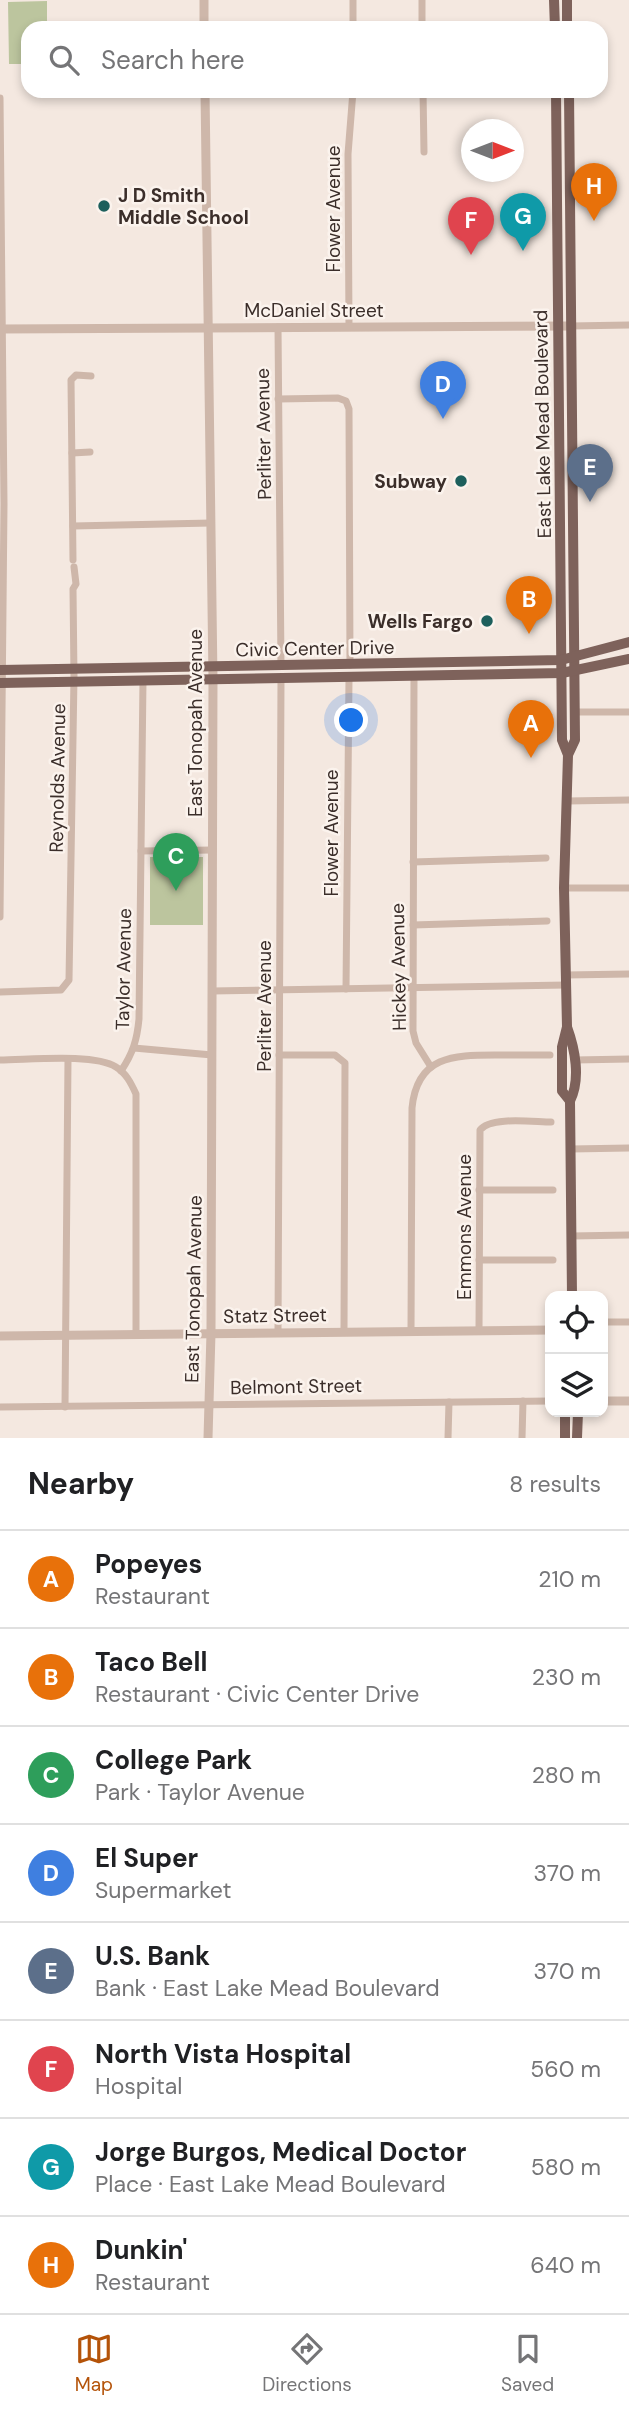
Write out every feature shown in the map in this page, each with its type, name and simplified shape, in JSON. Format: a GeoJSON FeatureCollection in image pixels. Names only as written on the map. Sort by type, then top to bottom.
{"type":"FeatureCollection","features":[{"type":"Feature","properties":{"kind":"main road"},"geometry":{"type":"LineString","coordinates":[[554,0],[555,21]]}},
{"type":"Feature","properties":{"kind":"main road"},"geometry":{"type":"LineString","coordinates":[[567,0],[567,21]]}},
{"type":"Feature","properties":{"kind":"main road","name":"East Lake Mead Boulevard"},"geometry":{"type":"LineString","coordinates":[[556,98],[558,326],[574,656],[575,740],[568,755]]}},
{"type":"Feature","properties":{"kind":"main road","name":"East Lake Mead Boulevard"},"geometry":{"type":"LineString","coordinates":[[569,98],[570,326],[561,660],[562,740],[568,755],[564,888],[567,1027],[562,1047],[562,1091],[570,1101]]}},
{"type":"Feature","properties":{"kind":"main road"},"geometry":{"type":"LineString","coordinates":[[557,233],[570,211]]}},
{"type":"Feature","properties":{"kind":"main road","name":"Civic Center Drive"},"geometry":{"type":"LineString","coordinates":[[2,670],[561,660],[629,642]]}},
{"type":"Feature","properties":{"kind":"main road","name":"Civic Center Drive"},"geometry":{"type":"LineString","coordinates":[[2,683],[562,673],[629,659]]}},
{"type":"Feature","properties":{"kind":"main road"},"geometry":{"type":"LineString","coordinates":[[349,678],[357,670],[384,664]]}},
{"type":"Feature","properties":{"kind":"main road"},"geometry":{"type":"LineString","coordinates":[[312,678],[342,671],[350,665]]}},
{"type":"Feature","properties":{"kind":"main road","name":"East Lake Mead Boulevard"},"geometry":{"type":"LineString","coordinates":[[567,1027],[575,1048],[575,1091],[570,1101],[572,1291]]}},
{"type":"Feature","properties":{"kind":"main road"},"geometry":{"type":"LineString","coordinates":[[565,1417],[565,1438]]}},
{"type":"Feature","properties":{"kind":"main road"},"geometry":{"type":"LineString","coordinates":[[578,1417],[578,1438]]}},
{"type":"Feature","properties":{"kind":"street"},"geometry":{"type":"LineString","coordinates":[[204,0],[204,21]]}},
{"type":"Feature","properties":{"kind":"street"},"geometry":{"type":"LineString","coordinates":[[353,0],[353,21]]}},
{"type":"Feature","properties":{"kind":"street"},"geometry":{"type":"LineString","coordinates":[[422,0],[422,21]]}},
{"type":"Feature","properties":{"kind":"street"},"geometry":{"type":"LineString","coordinates":[[0,97],[0,917]]}},
{"type":"Feature","properties":{"kind":"street","name":"East Tonopah Avenue"},"geometry":{"type":"LineString","coordinates":[[205,98],[213,667],[211,1334],[208,1438]]}},
{"type":"Feature","properties":{"kind":"street","name":"Flower Avenue"},"geometry":{"type":"LineString","coordinates":[[349,327],[348,155],[352,98]]}},
{"type":"Feature","properties":{"kind":"street"},"geometry":{"type":"LineString","coordinates":[[423,98],[424,152]]}},
{"type":"Feature","properties":{"kind":"street","name":"McDaniel Street"},"geometry":{"type":"LineString","coordinates":[[2,329],[629,326]]}},
{"type":"Feature","properties":{"kind":"street","name":"Perliter Avenue"},"geometry":{"type":"LineString","coordinates":[[278,327],[281,666]]}},
{"type":"Feature","properties":{"kind":"street","name":"Reynolds Avenue"},"geometry":{"type":"LineString","coordinates":[[0,992],[61,990],[69,980],[74,682],[71,380],[76,376],[91,376]]}},
{"type":"Feature","properties":{"kind":"street"},"geometry":{"type":"LineString","coordinates":[[278,399],[338,398],[346,401],[349,409],[350,665]]}},
{"type":"Feature","properties":{"kind":"street"},"geometry":{"type":"LineString","coordinates":[[72,453],[90,452]]}},
{"type":"Feature","properties":{"kind":"street"},"geometry":{"type":"LineString","coordinates":[[73,526],[211,523]]}},
{"type":"Feature","properties":{"kind":"street","name":"Hickey Avenue"},"geometry":{"type":"LineString","coordinates":[[414,677],[413,1031],[416,1043],[431,1066]]}},
{"type":"Feature","properties":{"kind":"street","name":"Flower Avenue"},"geometry":{"type":"LineString","coordinates":[[346,989],[349,678]]}},
{"type":"Feature","properties":{"kind":"street","name":"Perliter Avenue"},"geometry":{"type":"LineString","coordinates":[[278,1333],[281,679]]}},
{"type":"Feature","properties":{"kind":"street","name":"Taylor Avenue"},"geometry":{"type":"LineString","coordinates":[[121,1071],[134,1048],[139,1019],[143,680]]}},
{"type":"Feature","properties":{"kind":"street"},"geometry":{"type":"LineString","coordinates":[[575,712],[629,712]]}},
{"type":"Feature","properties":{"kind":"street"},"geometry":{"type":"LineString","coordinates":[[567,801],[629,800]]}},
{"type":"Feature","properties":{"kind":"street"},"geometry":{"type":"LineString","coordinates":[[141,851],[213,850]]}},
{"type":"Feature","properties":{"kind":"street"},"geometry":{"type":"LineString","coordinates":[[413,862],[546,858]]}},
{"type":"Feature","properties":{"kind":"street"},"geometry":{"type":"LineString","coordinates":[[564,888],[629,888]]}},
{"type":"Feature","properties":{"kind":"street"},"geometry":{"type":"LineString","coordinates":[[413,925],[547,921]]}},
{"type":"Feature","properties":{"kind":"street"},"geometry":{"type":"LineString","coordinates":[[212,991],[412,988],[629,974]]}},
{"type":"Feature","properties":{"kind":"street"},"geometry":{"type":"LineString","coordinates":[[134,1048],[212,1055]]}},
{"type":"Feature","properties":{"kind":"street"},"geometry":{"type":"LineString","coordinates":[[279,1055],[335,1055],[345,1063],[344,1332]]}},
{"type":"Feature","properties":{"kind":"street"},"geometry":{"type":"LineString","coordinates":[[411,1331],[412,1108],[413,1096],[419,1082],[431,1066],[454,1056],[550,1055]]}},
{"type":"Feature","properties":{"kind":"street"},"geometry":{"type":"LineString","coordinates":[[65,1407],[68,1059]]}},
{"type":"Feature","properties":{"kind":"street"},"geometry":{"type":"LineString","coordinates":[[575,1060],[629,1059]]}},
{"type":"Feature","properties":{"kind":"street"},"geometry":{"type":"LineString","coordinates":[[0,1060],[98,1060],[115,1066],[128,1077],[138,1104],[136,1334]]}},
{"type":"Feature","properties":{"kind":"street","name":"Emmons Avenue"},"geometry":{"type":"LineString","coordinates":[[479,1331],[480,1130],[483,1125],[493,1122],[551,1122]]}},
{"type":"Feature","properties":{"kind":"street"},"geometry":{"type":"LineString","coordinates":[[571,1149],[629,1148]]}},
{"type":"Feature","properties":{"kind":"street"},"geometry":{"type":"LineString","coordinates":[[479,1190],[553,1190]]}},
{"type":"Feature","properties":{"kind":"street"},"geometry":{"type":"LineString","coordinates":[[571,1236],[629,1235]]}},
{"type":"Feature","properties":{"kind":"street"},"geometry":{"type":"LineString","coordinates":[[479,1260],[553,1260]]}},
{"type":"Feature","properties":{"kind":"street"},"geometry":{"type":"LineString","coordinates":[[608,1322],[629,1322]]}},
{"type":"Feature","properties":{"kind":"street","name":"Statz Street"},"geometry":{"type":"LineString","coordinates":[[0,1336],[545,1330]]}},
{"type":"Feature","properties":{"kind":"street"},"geometry":{"type":"LineString","coordinates":[[522,1438],[523,1401]]}},
{"type":"Feature","properties":{"kind":"street","name":"Belmont Street"},"geometry":{"type":"LineString","coordinates":[[0,1407],[545,1401]]}},
{"type":"Feature","properties":{"kind":"street"},"geometry":{"type":"LineString","coordinates":[[608,1401],[629,1401]]}},
{"type":"Feature","properties":{"kind":"street"},"geometry":{"type":"LineString","coordinates":[[448,1438],[449,1402]]}},
{"type":"Feature","properties":{"kind":"green space"},"geometry":{"type":"Polygon","coordinates":[[[47,1],[47,21],[21,21],[21,64],[9,64],[8,2],[47,1]]]}},
{"type":"Feature","properties":{"kind":"green space"},"geometry":{"type":"Polygon","coordinates":[[[150,857],[203,857],[203,925],[150,925],[150,857]]]}},
{"type":"Feature","properties":{"kind":"place","name":"J D Smith Middle School"},"geometry":{"type":"Point","coordinates":[104,206]}},
{"type":"Feature","properties":{"kind":"place","name":"Dunkin'"},"geometry":{"type":"Point","coordinates":[594,221]}},
{"type":"Feature","properties":{"kind":"place","name":"Jorge Burgos, Medical Doctor"},"geometry":{"type":"Point","coordinates":[523,251]}},
{"type":"Feature","properties":{"kind":"place","name":"North Vista Hospital"},"geometry":{"type":"Point","coordinates":[471,255]}},
{"type":"Feature","properties":{"kind":"place","name":"El Super"},"geometry":{"type":"Point","coordinates":[443,419]}},
{"type":"Feature","properties":{"kind":"place","name":"Subway"},"geometry":{"type":"Point","coordinates":[461,481]}},
{"type":"Feature","properties":{"kind":"place","name":"U.S. Bank"},"geometry":{"type":"Point","coordinates":[590,502]}},
{"type":"Feature","properties":{"kind":"place","name":"Wells Fargo"},"geometry":{"type":"Point","coordinates":[487,621]}},
{"type":"Feature","properties":{"kind":"place","name":"Taco Bell"},"geometry":{"type":"Point","coordinates":[529,634]}},
{"type":"Feature","properties":{"kind":"place","name":"Popeyes"},"geometry":{"type":"Point","coordinates":[531,758]}},
{"type":"Feature","properties":{"kind":"place","name":"College Park"},"geometry":{"type":"Point","coordinates":[176,891]}}]}
